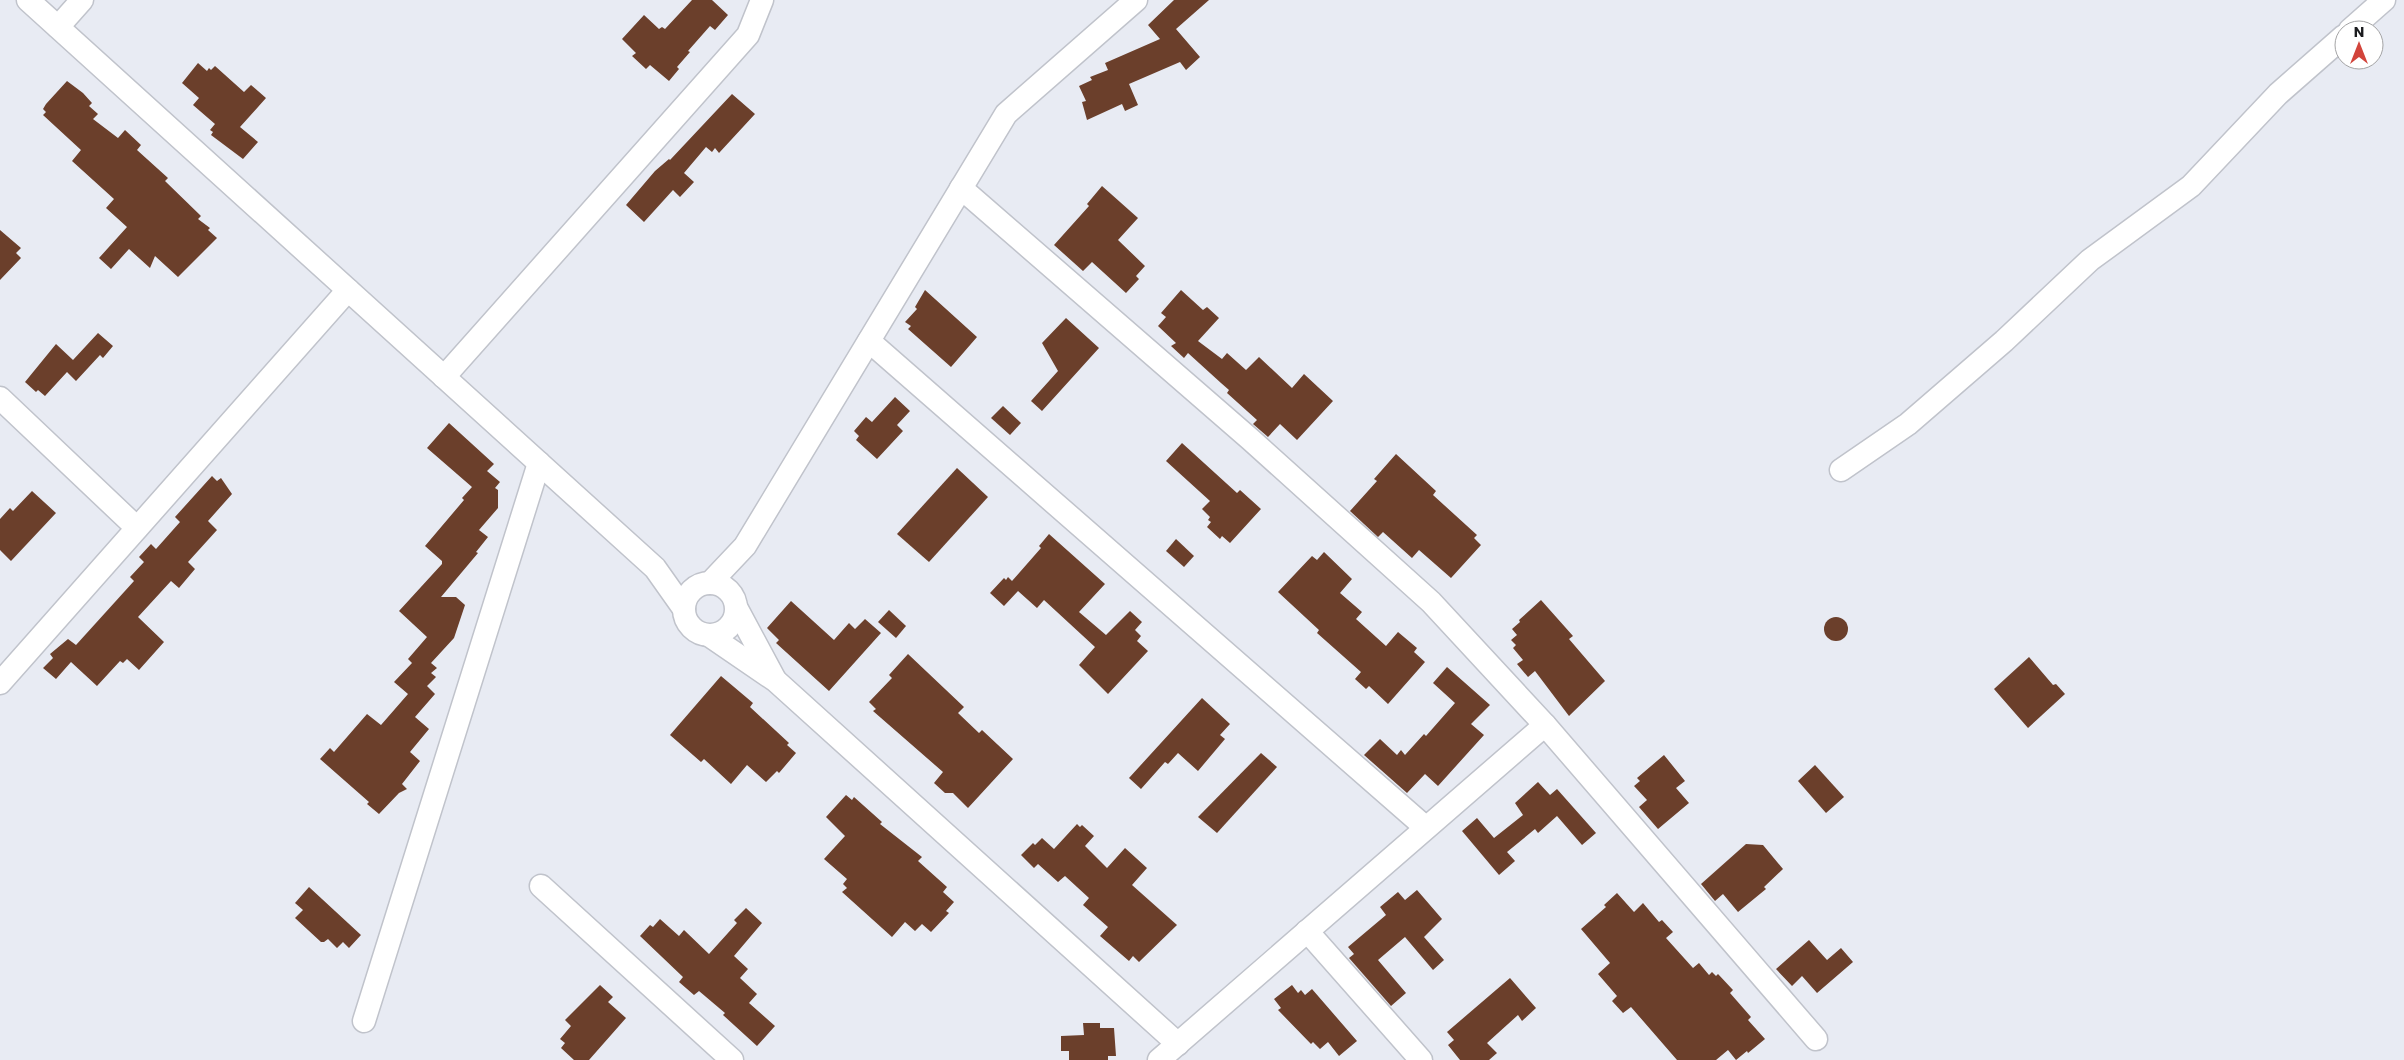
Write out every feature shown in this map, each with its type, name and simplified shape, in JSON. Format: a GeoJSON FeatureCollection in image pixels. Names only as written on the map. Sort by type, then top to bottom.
{"type":"FeatureCollection","features":[{"type":"Feature","properties":{"kind":"street"},"geometry":{"type":"LineString","coordinates":[[28,0],[654,568],[684,610],[692,628],[710,636],[776,681],[1178,1044]]}},
{"type":"Feature","properties":{"kind":"street"},"geometry":{"type":"LineString","coordinates":[[58,27],[82,0]]}},
{"type":"Feature","properties":{"kind":"street"},"geometry":{"type":"LineString","coordinates":[[444,377],[748,35],[762,0]]}},
{"type":"Feature","properties":{"kind":"street"},"geometry":{"type":"LineString","coordinates":[[684,610],[688,594],[703,585],[745,546],[1006,114],[1136,0]]}},
{"type":"Feature","properties":{"kind":"street"},"geometry":{"type":"LineString","coordinates":[[2361,20],[2384,0]]}},
{"type":"Feature","properties":{"kind":"street"},"geometry":{"type":"LineString","coordinates":[[1841,470],[1908,424],[2004,341],[2090,260],[2191,186],[2278,94],[2334,45]]}},
{"type":"Feature","properties":{"kind":"street"},"geometry":{"type":"LineString","coordinates":[[961,188],[1250,439],[1423,596],[1544,725],[1816,1039]]}},
{"type":"Feature","properties":{"kind":"street"},"geometry":{"type":"LineString","coordinates":[[0,683],[348,290]]}},
{"type":"Feature","properties":{"kind":"street"},"geometry":{"type":"LineString","coordinates":[[869,341],[1425,827]]}},
{"type":"Feature","properties":{"kind":"street"},"geometry":{"type":"LineString","coordinates":[[0,398],[137,528]]}},
{"type":"Feature","properties":{"kind":"street"},"geometry":{"type":"LineString","coordinates":[[364,1021],[539,463]]}},
{"type":"Feature","properties":{"kind":"street"},"geometry":{"type":"LineString","coordinates":[[710,636],[723,633],[729,628],[745,546]]}},
{"type":"Feature","properties":{"kind":"street"},"geometry":{"type":"LineString","coordinates":[[654,568],[703,585],[720,584],[734,602],[776,681]]}},
{"type":"Feature","properties":{"kind":"street"},"geometry":{"type":"LineString","coordinates":[[1159,1060],[1544,725]]}},
{"type":"Feature","properties":{"kind":"street"},"geometry":{"type":"LineString","coordinates":[[542,886],[732,1060]]}},
{"type":"Feature","properties":{"kind":"street"},"geometry":{"type":"LineString","coordinates":[[1307,931],[1421,1060]]}},
{"type":"Feature","properties":{"kind":"building"},"geometry":{"type":"Polygon","coordinates":[[[692,0],[712,0],[728,15],[715,30],[710,26],[688,51],[690,52],[677,67],[679,69],[669,81],[650,65],[646,69],[632,56],[636,53],[622,39],[644,15],[659,29],[662,27],[665,29],[692,0]]]}},
{"type":"Feature","properties":{"kind":"building"},"geometry":{"type":"Polygon","coordinates":[[[1174,0],[1209,0],[1176,29],[1200,57],[1186,70],[1180,62],[1129,84],[1138,105],[1125,111],[1122,104],[1087,120],[1082,102],[1086,101],[1079,86],[1092,80],[1090,77],[1108,70],[1105,63],[1160,39],[1148,25],[1174,0]]]}},
{"type":"Feature","properties":{"kind":"building"},"geometry":{"type":"Polygon","coordinates":[[[198,63],[207,71],[215,66],[244,92],[251,85],[266,98],[240,127],[258,142],[243,159],[211,135],[213,132],[210,130],[215,124],[193,105],[199,98],[182,83],[198,63]]]}},
{"type":"Feature","properties":{"kind":"building"},"geometry":{"type":"Polygon","coordinates":[[[67,81],[83,93],[92,103],[89,106],[98,114],[93,119],[118,138],[125,130],[141,145],[137,150],[168,178],[165,181],[201,216],[198,219],[210,228],[208,230],[217,238],[178,277],[155,256],[150,268],[129,249],[111,269],[99,258],[127,227],[106,208],[114,199],[72,161],[81,150],[43,115],[46,112],[43,109],[46,104],[67,81]]]}},
{"type":"Feature","properties":{"kind":"building"},"geometry":{"type":"Polygon","coordinates":[[[732,94],[755,114],[719,153],[715,148],[712,152],[706,147],[684,173],[694,182],[680,197],[673,190],[644,222],[626,205],[655,171],[670,160],[732,94]]]}},
{"type":"Feature","properties":{"kind":"building"},"geometry":{"type":"Polygon","coordinates":[[[1102,186],[1138,218],[1118,240],[1145,266],[1136,276],[1139,279],[1126,293],[1092,262],[1083,271],[1054,245],[1089,206],[1087,204],[1102,186]]]}},
{"type":"Feature","properties":{"kind":"building"},"geometry":{"type":"Polygon","coordinates":[[[0,230],[21,248],[16,253],[21,258],[0,280],[0,230]]]}},
{"type":"Feature","properties":{"kind":"building"},"geometry":{"type":"Polygon","coordinates":[[[925,290],[977,337],[951,367],[908,329],[911,326],[905,322],[917,309],[915,307],[925,290]]]}},
{"type":"Feature","properties":{"kind":"building"},"geometry":{"type":"Polygon","coordinates":[[[1181,290],[1203,310],[1207,307],[1219,318],[1198,341],[1222,359],[1227,353],[1246,370],[1259,357],[1292,388],[1304,374],[1333,401],[1297,440],[1280,424],[1268,437],[1253,424],[1257,420],[1227,393],[1229,390],[1188,353],[1184,358],[1171,346],[1176,343],[1158,326],[1166,317],[1161,313],[1181,290]]]}},
{"type":"Feature","properties":{"kind":"building"},"geometry":{"type":"Polygon","coordinates":[[[1066,318],[1099,348],[1042,411],[1031,401],[1058,371],[1042,343],[1066,318]]]}},
{"type":"Feature","properties":{"kind":"building"},"geometry":{"type":"Polygon","coordinates":[[[98,333],[113,346],[103,358],[100,355],[76,381],[67,372],[45,396],[38,390],[36,392],[25,382],[56,344],[73,360],[98,333]]]}},
{"type":"Feature","properties":{"kind":"building"},"geometry":{"type":"Polygon","coordinates":[[[895,397],[910,411],[897,425],[903,431],[877,459],[856,440],[859,436],[854,431],[866,417],[872,422],[895,397]]]}},
{"type":"Feature","properties":{"kind":"building"},"geometry":{"type":"Polygon","coordinates":[[[1003,406],[1021,423],[1010,435],[991,418],[1003,406]]]}},
{"type":"Feature","properties":{"kind":"building"},"geometry":{"type":"Polygon","coordinates":[[[449,423],[494,464],[487,471],[500,482],[495,488],[498,490],[498,508],[479,530],[488,537],[476,552],[478,553],[441,597],[456,597],[465,605],[454,638],[431,663],[437,668],[431,673],[436,677],[427,686],[435,694],[415,717],[429,729],[410,752],[420,761],[402,784],[407,789],[399,793],[379,814],[367,804],[369,802],[320,759],[330,748],[334,752],[367,714],[381,725],[408,694],[394,682],[412,663],[408,659],[427,637],[399,611],[442,564],[442,561],[425,546],[464,500],[462,498],[472,487],[427,448],[449,423]]]}},
{"type":"Feature","properties":{"kind":"building"},"geometry":{"type":"Polygon","coordinates":[[[1182,443],[1237,493],[1240,490],[1261,509],[1230,543],[1222,536],[1220,539],[1207,527],[1211,522],[1208,520],[1210,517],[1202,509],[1210,501],[1166,461],[1182,443]]]}},
{"type":"Feature","properties":{"kind":"building"},"geometry":{"type":"Polygon","coordinates":[[[1396,454],[1436,491],[1433,495],[1477,535],[1474,538],[1481,545],[1451,578],[1419,550],[1412,558],[1383,532],[1378,537],[1350,511],[1377,481],[1374,479],[1396,454]]]}},
{"type":"Feature","properties":{"kind":"building"},"geometry":{"type":"Polygon","coordinates":[[[957,468],[988,497],[929,562],[897,534],[957,468]]]}},
{"type":"Feature","properties":{"kind":"building"},"geometry":{"type":"Polygon","coordinates":[[[212,476],[217,481],[221,478],[232,494],[208,521],[217,530],[188,562],[195,569],[179,588],[171,581],[138,617],[164,642],[139,670],[127,659],[123,663],[120,661],[97,686],[71,662],[56,679],[43,668],[53,658],[50,654],[68,639],[76,645],[134,581],[130,577],[144,562],[139,557],[151,544],[156,549],[180,522],[175,517],[212,476]]]}},
{"type":"Feature","properties":{"kind":"building"},"geometry":{"type":"Polygon","coordinates":[[[32,491],[56,513],[11,561],[0,550],[0,519],[10,508],[13,511],[32,491]]]}},
{"type":"Feature","properties":{"kind":"building"},"geometry":{"type":"Polygon","coordinates":[[[1049,534],[1105,584],[1079,612],[1106,635],[1130,611],[1142,622],[1135,630],[1141,636],[1137,641],[1148,651],[1108,694],[1079,665],[1095,647],[1044,600],[1037,608],[1018,591],[1004,606],[990,593],[1004,578],[1006,580],[1008,577],[1012,581],[1041,548],[1039,546],[1049,534]]]}},
{"type":"Feature","properties":{"kind":"building"},"geometry":{"type":"Polygon","coordinates":[[[1176,539],[1194,556],[1184,567],[1166,551],[1176,539]]]}},
{"type":"Feature","properties":{"kind":"building"},"geometry":{"type":"Polygon","coordinates":[[[1324,552],[1352,579],[1340,593],[1362,612],[1356,619],[1386,646],[1398,632],[1417,648],[1414,652],[1425,662],[1388,704],[1369,686],[1366,689],[1355,679],[1361,672],[1317,633],[1319,630],[1278,592],[1312,556],[1317,560],[1324,552]]]}},
{"type":"Feature","properties":{"kind":"building"},"geometry":{"type":"Polygon","coordinates":[[[1541,600],[1573,636],[1569,639],[1605,681],[1569,716],[1535,671],[1528,677],[1517,664],[1523,660],[1513,648],[1516,645],[1511,640],[1517,635],[1512,629],[1541,600]]]}},
{"type":"Feature","properties":{"kind":"building"},"geometry":{"type":"Polygon","coordinates":[[[791,601],[834,640],[849,623],[855,629],[865,619],[881,633],[829,691],[776,643],[779,640],[767,628],[791,601]]]}},
{"type":"Feature","properties":{"kind":"building"},"geometry":{"type":"Polygon","coordinates":[[[889,610],[906,626],[896,638],[878,622],[889,610]]]}},
{"type":"Feature","properties":{"kind":"building"},"geometry":{"type":"Polygon","coordinates":[[[1831,617],[1841,617],[1848,624],[1848,634],[1841,641],[1831,641],[1824,634],[1824,624],[1831,617]]]}},
{"type":"Feature","properties":{"kind":"building"},"geometry":{"type":"Polygon","coordinates":[[[908,654],[964,707],[958,713],[979,733],[982,730],[1013,759],[968,808],[953,793],[945,793],[934,783],[943,772],[873,711],[876,709],[869,702],[892,678],[889,675],[908,654]]]}},
{"type":"Feature","properties":{"kind":"building"},"geometry":{"type":"Polygon","coordinates":[[[2029,657],[2053,685],[2056,684],[2065,694],[2028,728],[1994,689],[2029,657]]]}},
{"type":"Feature","properties":{"kind":"building"},"geometry":{"type":"Polygon","coordinates":[[[1447,667],[1490,705],[1471,724],[1484,735],[1438,786],[1425,774],[1407,793],[1364,755],[1380,739],[1397,755],[1401,750],[1405,755],[1424,734],[1426,736],[1455,703],[1433,683],[1447,667]]]}},
{"type":"Feature","properties":{"kind":"building"},"geometry":{"type":"Polygon","coordinates":[[[721,676],[753,703],[750,707],[789,743],[787,745],[796,753],[779,773],[777,771],[766,782],[747,765],[731,784],[704,759],[701,762],[670,735],[721,676]]]}},
{"type":"Feature","properties":{"kind":"building"},"geometry":{"type":"Polygon","coordinates":[[[1202,698],[1230,724],[1220,735],[1225,739],[1198,771],[1178,753],[1168,764],[1165,762],[1141,789],[1129,778],[1202,698]]]}},
{"type":"Feature","properties":{"kind":"building"},"geometry":{"type":"Polygon","coordinates":[[[1261,753],[1277,767],[1217,833],[1198,817],[1261,753]]]}},
{"type":"Feature","properties":{"kind":"building"},"geometry":{"type":"Polygon","coordinates":[[[1664,755],[1685,781],[1676,788],[1689,803],[1658,829],[1639,807],[1647,800],[1634,786],[1640,781],[1637,778],[1664,755]]]}},
{"type":"Feature","properties":{"kind":"building"},"geometry":{"type":"Polygon","coordinates":[[[1815,765],[1844,797],[1826,813],[1798,781],[1815,765]]]}},
{"type":"Feature","properties":{"kind":"building"},"geometry":{"type":"Polygon","coordinates":[[[1538,782],[1550,795],[1557,789],[1596,833],[1582,845],[1557,816],[1538,833],[1535,829],[1507,852],[1515,861],[1499,875],[1462,831],[1477,818],[1494,838],[1523,815],[1515,803],[1538,782]]]}},
{"type":"Feature","properties":{"kind":"building"},"geometry":{"type":"Polygon","coordinates":[[[846,795],[852,800],[854,797],[882,822],[880,824],[922,857],[918,861],[947,887],[943,892],[954,902],[946,911],[949,913],[931,932],[922,924],[915,931],[905,922],[892,937],[842,892],[847,888],[843,884],[847,879],[824,859],[845,836],[826,817],[846,795]]]}},
{"type":"Feature","properties":{"kind":"building"},"geometry":{"type":"Polygon","coordinates":[[[1077,824],[1080,827],[1082,825],[1094,836],[1085,846],[1107,868],[1125,848],[1147,868],[1132,885],[1177,925],[1139,962],[1133,956],[1129,961],[1100,936],[1108,927],[1083,905],[1089,898],[1065,876],[1058,882],[1038,864],[1034,868],[1021,855],[1033,843],[1035,845],[1042,838],[1054,849],[1077,824]]]}},
{"type":"Feature","properties":{"kind":"building"},"geometry":{"type":"Polygon","coordinates":[[[1746,844],[1763,845],[1783,869],[1764,887],[1766,889],[1738,912],[1723,894],[1715,901],[1701,884],[1746,844]]]}},
{"type":"Feature","properties":{"kind":"building"},"geometry":{"type":"Polygon","coordinates":[[[309,887],[361,935],[349,948],[343,942],[337,948],[328,939],[321,942],[295,918],[303,910],[295,903],[309,887]]]}},
{"type":"Feature","properties":{"kind":"building"},"geometry":{"type":"Polygon","coordinates":[[[1417,890],[1442,919],[1424,937],[1444,960],[1433,970],[1405,937],[1378,960],[1406,993],[1391,1006],[1349,958],[1354,954],[1348,947],[1386,915],[1380,907],[1398,892],[1405,900],[1417,890]]]}},
{"type":"Feature","properties":{"kind":"building"},"geometry":{"type":"Polygon","coordinates":[[[1617,893],[1634,912],[1643,903],[1659,922],[1662,920],[1673,932],[1666,938],[1693,968],[1699,963],[1709,975],[1712,972],[1716,976],[1718,974],[1733,990],[1730,993],[1751,1017],[1748,1020],[1765,1039],[1736,1060],[1728,1050],[1716,1060],[1677,1060],[1631,1007],[1623,1013],[1612,1001],[1617,996],[1598,974],[1610,963],[1581,929],[1606,907],[1604,905],[1617,893]]]}},
{"type":"Feature","properties":{"kind":"building"},"geometry":{"type":"Polygon","coordinates":[[[746,908],[762,923],[734,956],[748,969],[740,978],[757,994],[749,1003],[775,1026],[757,1046],[723,1015],[725,1013],[699,991],[694,995],[679,982],[683,977],[640,936],[650,925],[653,927],[660,919],[679,936],[684,930],[709,954],[737,923],[734,920],[746,908]]]}},
{"type":"Feature","properties":{"kind":"building"},"geometry":{"type":"Polygon","coordinates":[[[1809,940],[1827,960],[1841,948],[1853,962],[1817,993],[1802,976],[1792,986],[1776,969],[1809,940]]]}},
{"type":"Feature","properties":{"kind":"building"},"geometry":{"type":"Polygon","coordinates":[[[1510,978],[1536,1008],[1522,1021],[1518,1015],[1487,1043],[1497,1053],[1489,1060],[1460,1060],[1448,1045],[1454,1040],[1447,1032],[1510,978]]]}},
{"type":"Feature","properties":{"kind":"building"},"geometry":{"type":"Polygon","coordinates":[[[600,985],[613,997],[608,1002],[626,1018],[589,1060],[574,1060],[561,1048],[565,1043],[560,1039],[571,1026],[565,1020],[600,985]]]}},
{"type":"Feature","properties":{"kind":"building"},"geometry":{"type":"Polygon","coordinates":[[[1292,985],[1298,993],[1301,990],[1305,995],[1312,989],[1357,1041],[1339,1056],[1328,1042],[1320,1049],[1313,1042],[1311,1044],[1278,1010],[1281,1008],[1274,999],[1292,985]]]}},
{"type":"Feature","properties":{"kind":"building"},"geometry":{"type":"Polygon","coordinates":[[[1083,1023],[1100,1023],[1100,1028],[1114,1028],[1116,1056],[1108,1056],[1108,1060],[1069,1060],[1069,1051],[1061,1051],[1061,1036],[1084,1035],[1083,1023]]]}}]}
